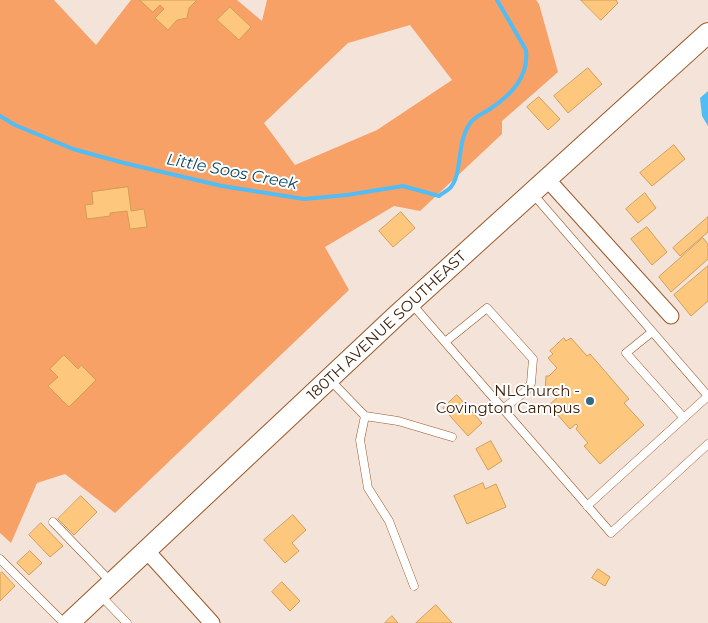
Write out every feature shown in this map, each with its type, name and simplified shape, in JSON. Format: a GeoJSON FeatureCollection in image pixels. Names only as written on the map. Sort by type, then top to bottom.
{"type":"FeatureCollection","features":[{"type":"Feature","properties":{"kind":"street","name":"180TH AVENUE SOUTHEAST"},"geometry":{"type":"LineString","coordinates":[[69,623],[411,302],[708,33]]}},
{"type":"Feature","properties":{"kind":"street"},"geometry":{"type":"LineString","coordinates":[[547,179],[671,316]]}},
{"type":"Feature","properties":{"kind":"street"},"geometry":{"type":"LineString","coordinates":[[146,550],[212,623]]}},
{"type":"Feature","properties":{"kind":"lane"},"geometry":{"type":"LineString","coordinates":[[532,192],[708,396],[588,506]]}},
{"type":"Feature","properties":{"kind":"lane"},"geometry":{"type":"LineString","coordinates":[[411,302],[611,532],[708,444]]}},
{"type":"Feature","properties":{"kind":"lane"},"geometry":{"type":"LineString","coordinates":[[445,342],[487,308],[533,358],[531,383],[527,390],[504,409]]}},
{"type":"Feature","properties":{"kind":"lane"},"geometry":{"type":"LineString","coordinates":[[652,332],[626,353],[684,418]]}},
{"type":"Feature","properties":{"kind":"lane"},"geometry":{"type":"LineString","coordinates":[[329,379],[365,416],[398,421],[452,437]]}},
{"type":"Feature","properties":{"kind":"lane"},"geometry":{"type":"LineString","coordinates":[[365,416],[360,440],[368,488],[389,521],[414,586]]}},
{"type":"Feature","properties":{"kind":"lane"},"geometry":{"type":"LineString","coordinates":[[53,522],[106,589],[126,623]]}},
{"type":"Feature","properties":{"kind":"lane"},"geometry":{"type":"LineString","coordinates":[[0,559],[64,623]]}},
{"type":"Feature","properties":{"kind":"shaded area"},"geometry":{"type":"Polygon","coordinates":[[[0,0],[54,0],[96,45],[131,0],[237,0],[262,21],[267,0],[536,0],[539,4],[558,72],[502,121],[502,134],[420,211],[394,206],[325,247],[349,290],[115,513],[65,474],[37,483],[11,543],[0,533],[0,0]],[[410,25],[348,43],[264,123],[295,165],[377,130],[452,80],[410,25]]]}},
{"type":"Feature","properties":{"kind":"water"},"geometry":{"type":"Polygon","coordinates":[[[708,91],[708,126],[702,116],[700,98],[708,91]]]}},
{"type":"Feature","properties":{"kind":"building"},"geometry":{"type":"Polygon","coordinates":[[[140,0],[197,0],[189,8],[187,18],[177,20],[168,30],[155,18],[164,9],[160,5],[153,12],[140,0]]]}},
{"type":"Feature","properties":{"kind":"building"},"geometry":{"type":"Polygon","coordinates":[[[581,0],[616,0],[618,3],[601,20],[581,0]]]}},
{"type":"Feature","properties":{"kind":"building"},"geometry":{"type":"Polygon","coordinates":[[[230,7],[251,27],[239,40],[217,20],[230,7]]]}},
{"type":"Feature","properties":{"kind":"building"},"geometry":{"type":"Polygon","coordinates":[[[588,68],[602,84],[568,113],[554,96],[588,68]]]}},
{"type":"Feature","properties":{"kind":"building"},"geometry":{"type":"Polygon","coordinates":[[[539,97],[560,119],[548,130],[527,107],[539,97]]]}},
{"type":"Feature","properties":{"kind":"building"},"geometry":{"type":"Polygon","coordinates":[[[674,145],[685,159],[652,186],[640,173],[674,145]]]}},
{"type":"Feature","properties":{"kind":"building"},"geometry":{"type":"Polygon","coordinates":[[[128,187],[131,211],[144,209],[147,227],[130,229],[127,211],[110,213],[110,216],[87,219],[85,205],[93,204],[92,192],[128,187]]]}},
{"type":"Feature","properties":{"kind":"building"},"geometry":{"type":"Polygon","coordinates":[[[645,193],[656,208],[638,223],[626,209],[645,193]]]}},
{"type":"Feature","properties":{"kind":"building"},"geometry":{"type":"Polygon","coordinates":[[[401,212],[415,228],[393,247],[379,231],[401,212]]]}},
{"type":"Feature","properties":{"kind":"building"},"geometry":{"type":"Polygon","coordinates":[[[708,217],[708,232],[680,256],[673,248],[708,217]]]}},
{"type":"Feature","properties":{"kind":"building"},"geometry":{"type":"Polygon","coordinates":[[[647,227],[667,252],[652,265],[631,239],[647,227]]]}},
{"type":"Feature","properties":{"kind":"building"},"geometry":{"type":"Polygon","coordinates":[[[703,238],[708,244],[708,259],[671,292],[659,277],[703,238]]]}},
{"type":"Feature","properties":{"kind":"building"},"geometry":{"type":"Polygon","coordinates":[[[708,266],[708,301],[691,316],[674,295],[708,266]]]}},
{"type":"Feature","properties":{"kind":"building","name":"NLChurch - Covington Campus"},"geometry":{"type":"Polygon","coordinates":[[[564,338],[566,341],[571,338],[587,356],[590,354],[629,399],[624,403],[644,425],[600,464],[584,446],[588,443],[576,429],[578,426],[576,424],[570,429],[549,405],[558,397],[557,395],[545,394],[546,376],[549,376],[557,368],[548,358],[553,354],[550,351],[564,338]]]}},
{"type":"Feature","properties":{"kind":"building"},"geometry":{"type":"Polygon","coordinates":[[[64,355],[78,369],[81,365],[96,380],[69,407],[48,386],[58,377],[50,369],[64,355]]]}},
{"type":"Feature","properties":{"kind":"building"},"geometry":{"type":"Polygon","coordinates":[[[457,395],[482,423],[468,436],[443,408],[457,395]]]}},
{"type":"Feature","properties":{"kind":"building"},"geometry":{"type":"Polygon","coordinates":[[[491,441],[502,461],[488,470],[476,449],[491,441]]]}},
{"type":"Feature","properties":{"kind":"building"},"geometry":{"type":"Polygon","coordinates":[[[483,483],[485,489],[496,484],[506,507],[467,524],[454,496],[483,483]]]}},
{"type":"Feature","properties":{"kind":"building"},"geometry":{"type":"Polygon","coordinates":[[[81,496],[97,512],[74,535],[58,519],[81,496]]]}},
{"type":"Feature","properties":{"kind":"building"},"geometry":{"type":"Polygon","coordinates":[[[293,515],[306,530],[292,543],[299,551],[285,563],[264,540],[293,515]]]}},
{"type":"Feature","properties":{"kind":"building"},"geometry":{"type":"Polygon","coordinates":[[[41,523],[63,546],[50,557],[29,535],[41,523]]]}},
{"type":"Feature","properties":{"kind":"building"},"geometry":{"type":"Polygon","coordinates":[[[30,551],[42,563],[29,575],[17,563],[30,551]]]}},
{"type":"Feature","properties":{"kind":"building"},"geometry":{"type":"Polygon","coordinates":[[[598,569],[610,577],[605,586],[592,578],[598,569]]]}},
{"type":"Feature","properties":{"kind":"building"},"geometry":{"type":"Polygon","coordinates":[[[2,572],[15,586],[0,601],[0,574],[2,572]]]}},
{"type":"Feature","properties":{"kind":"building"},"geometry":{"type":"Polygon","coordinates":[[[282,582],[300,601],[290,611],[272,592],[282,582]]]}},
{"type":"Feature","properties":{"kind":"building"},"geometry":{"type":"Polygon","coordinates":[[[436,605],[452,623],[416,623],[436,605]]]}},
{"type":"Feature","properties":{"kind":"building"},"geometry":{"type":"Polygon","coordinates":[[[392,616],[398,623],[385,623],[392,616]]]}},
{"type":"Feature","properties":{"kind":"waterway","name":"Little Soos Creek"},"geometry":{"type":"LineString","coordinates":[[0,116],[15,125],[73,149],[222,186],[304,199],[347,195],[403,186],[439,196],[450,188],[455,181],[463,138],[471,122],[505,98],[517,84],[525,69],[526,50],[497,0]]}},
{"type":"Feature","properties":{"kind":"place","name":"NLChurch - Covington Campus"},"geometry":{"type":"Point","coordinates":[590,401]}}]}
